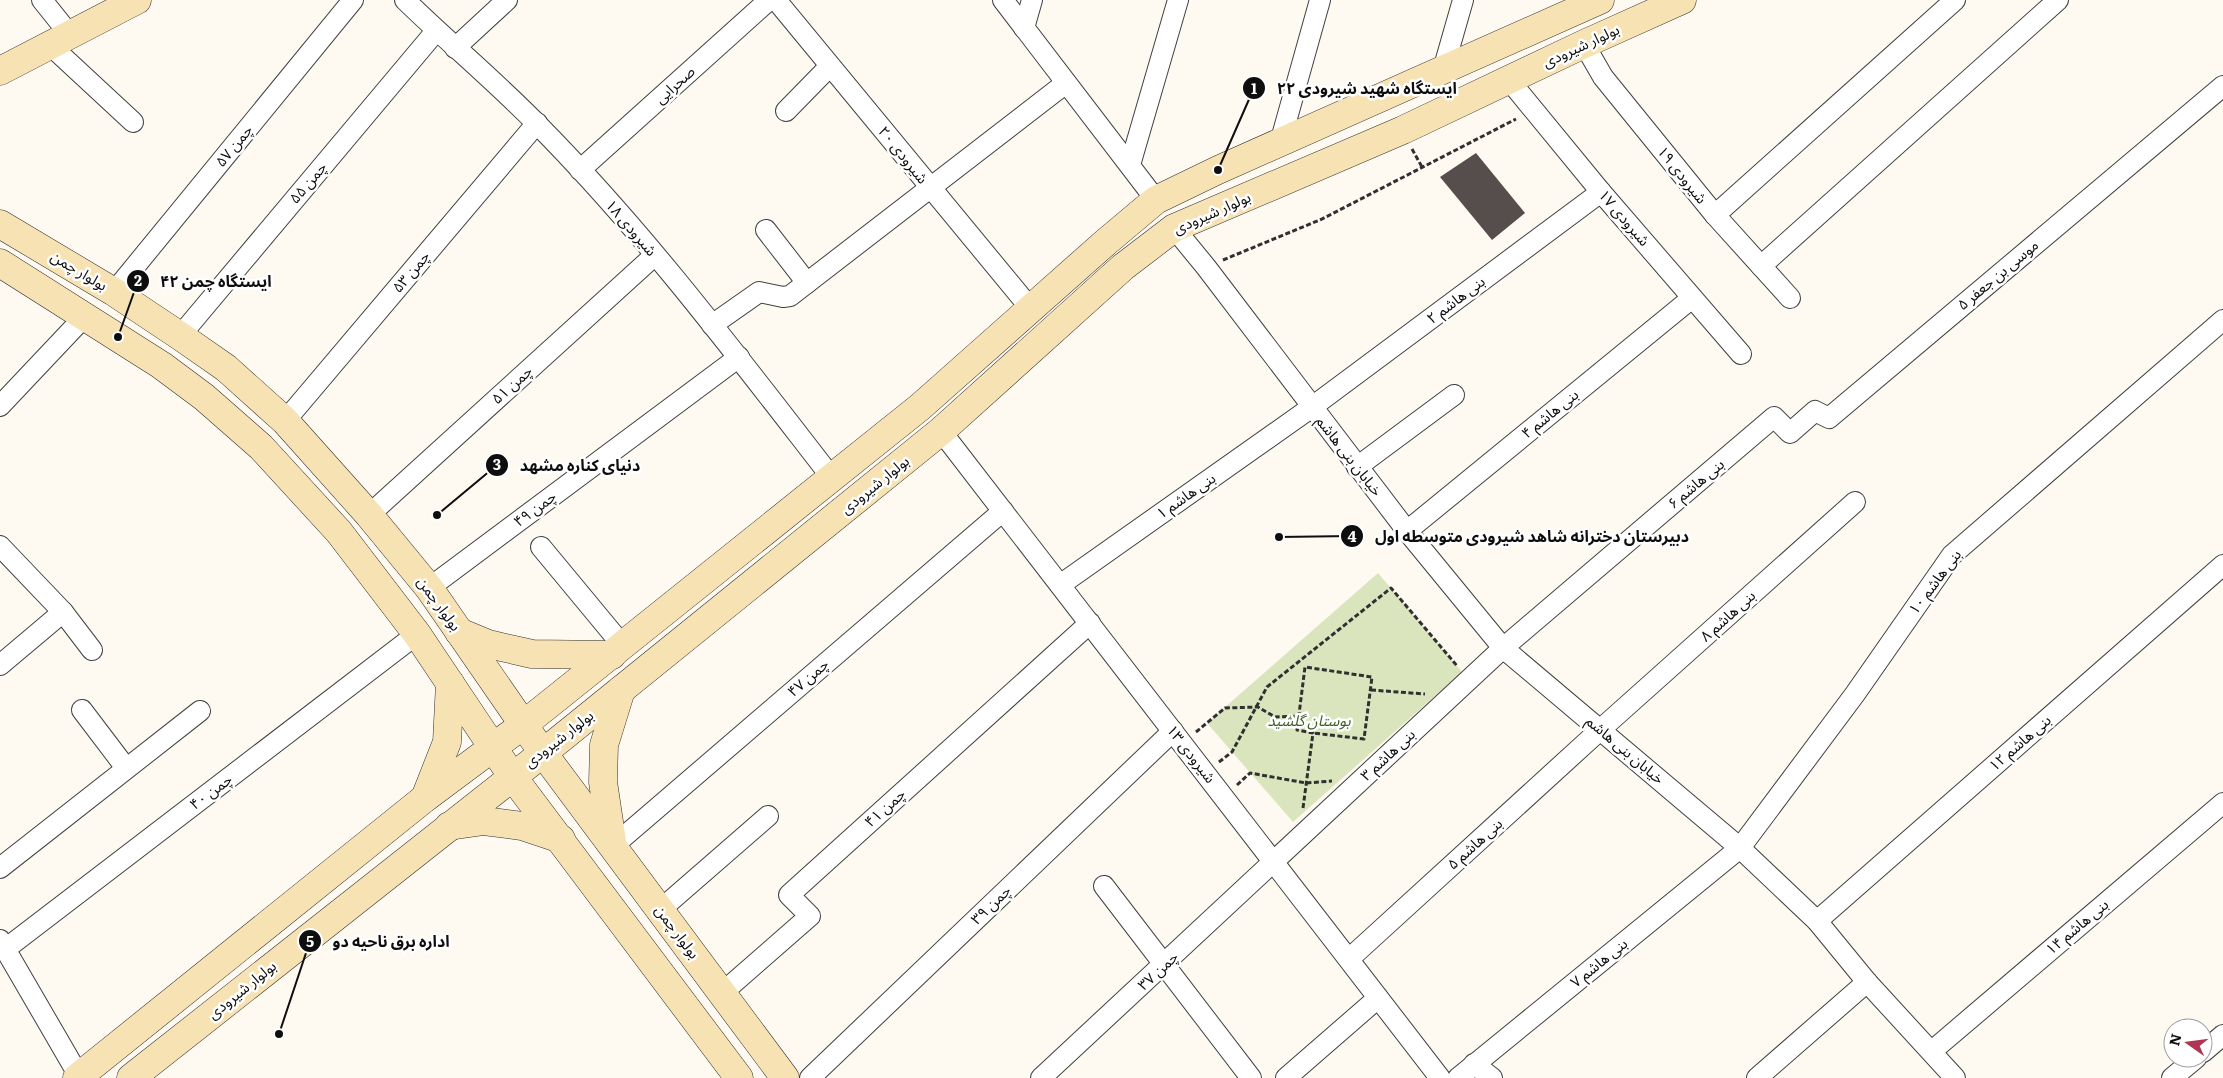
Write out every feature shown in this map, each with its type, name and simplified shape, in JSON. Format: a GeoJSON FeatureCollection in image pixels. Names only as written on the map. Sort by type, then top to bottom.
{"type":"FeatureCollection","features":[{"type":"Feature","properties":{"kind":"main road"},"geometry":{"type":"LineString","coordinates":[[0,71],[137,0]]}},
{"type":"Feature","properties":{"kind":"main road"},"geometry":{"type":"LineString","coordinates":[[78,1077],[425,798],[523,725],[618,650],[920,407],[1156,200],[1280,142],[1600,0]]}},
{"type":"Feature","properties":{"kind":"main road","name":"بولوار شیرودی"},"geometry":{"type":"LineString","coordinates":[[131,1078],[621,690],[942,431],[1123,267],[1174,228],[1403,130],[1584,44],[1682,0]]}},
{"type":"Feature","properties":{"kind":"main road","name":"بولوار چمن"},"geometry":{"type":"LineString","coordinates":[[0,224],[114,292],[180,336],[226,368],[285,421],[369,515],[429,588],[523,725],[785,1078]]}},
{"type":"Feature","properties":{"kind":"main road"},"geometry":{"type":"LineString","coordinates":[[0,263],[161,365],[197,392],[261,447],[339,532],[418,634],[512,776],[740,1078]]}},
{"type":"Feature","properties":{"kind":"main road"},"geometry":{"type":"LineString","coordinates":[[459,632],[488,644],[532,654],[618,650]]}},
{"type":"Feature","properties":{"kind":"main road"},"geometry":{"type":"LineString","coordinates":[[425,798],[447,742],[450,683]]}},
{"type":"Feature","properties":{"kind":"main road"},"geometry":{"type":"LineString","coordinates":[[612,846],[603,782],[604,744],[621,690]]}},
{"type":"Feature","properties":{"kind":"main road"},"geometry":{"type":"LineString","coordinates":[[448,826],[484,821],[522,826],[561,839]]}},
{"type":"Feature","properties":{"kind":"street"},"geometry":{"type":"LineString","coordinates":[[42,0],[60,40],[133,122]]}},
{"type":"Feature","properties":{"kind":"street","name":"چمن ۵۷"},"geometry":{"type":"LineString","coordinates":[[114,292],[353,0]]}},
{"type":"Feature","properties":{"kind":"street","name":"شیرودی ۱۸"},"geometry":{"type":"LineString","coordinates":[[405,0],[536,123],[580,170],[655,255],[738,357],[832,478]]}},
{"type":"Feature","properties":{"kind":"street"},"geometry":{"type":"LineString","coordinates":[[455,48],[507,0]]}},
{"type":"Feature","properties":{"kind":"street","name":"صحرایی"},"geometry":{"type":"LineString","coordinates":[[580,170],[769,0]]}},
{"type":"Feature","properties":{"kind":"street","name":"شیرودی ۲۰"},"geometry":{"type":"LineString","coordinates":[[776,0],[1031,309]]}},
{"type":"Feature","properties":{"kind":"street"},"geometry":{"type":"LineString","coordinates":[[1002,0],[1156,200]]}},
{"type":"Feature","properties":{"kind":"street"},"geometry":{"type":"LineString","coordinates":[[1024,28],[1032,0]]}},
{"type":"Feature","properties":{"kind":"street"},"geometry":{"type":"LineString","coordinates":[[1130,165],[1178,0]]}},
{"type":"Feature","properties":{"kind":"street"},"geometry":{"type":"LineString","coordinates":[[1280,142],[1320,0]]}},
{"type":"Feature","properties":{"kind":"street"},"geometry":{"type":"LineString","coordinates":[[1443,70],[1463,0]]}},
{"type":"Feature","properties":{"kind":"street"},"geometry":{"type":"LineString","coordinates":[[1715,215],[1955,0]]}},
{"type":"Feature","properties":{"kind":"street"},"geometry":{"type":"LineString","coordinates":[[1761,266],[2058,0]]}},
{"type":"Feature","properties":{"kind":"street","name":"چمن ۵۵"},"geometry":{"type":"LineString","coordinates":[[180,336],[436,31]]}},
{"type":"Feature","properties":{"kind":"street","name":"شیرودی ۱۹"},"geometry":{"type":"LineString","coordinates":[[1584,44],[1603,77],[1715,215],[1790,298]]}},
{"type":"Feature","properties":{"kind":"street"},"geometry":{"type":"LineString","coordinates":[[786,110],[830,66]]}},
{"type":"Feature","properties":{"kind":"street","name":"شیرودی ۱۷"},"geometry":{"type":"LineString","coordinates":[[1509,80],[1601,192],[1741,354]]}},
{"type":"Feature","properties":{"kind":"street"},"geometry":{"type":"LineString","coordinates":[[712,325],[759,292],[787,297],[1066,83]]}},
{"type":"Feature","properties":{"kind":"street","name":"موسی بن جعفر ۵"},"geometry":{"type":"LineString","coordinates":[[1774,417],[1790,433],[1814,411],[1829,418],[2223,86]]}},
{"type":"Feature","properties":{"kind":"street","name":"چمن ۵۳"},"geometry":{"type":"LineString","coordinates":[[285,421],[536,123]]}},
{"type":"Feature","properties":{"kind":"street","name":"بنی هاشم ۲"},"geometry":{"type":"LineString","coordinates":[[1312,407],[1601,192]]}},
{"type":"Feature","properties":{"kind":"street","name":"خیابان بنی هاشم"},"geometry":{"type":"LineString","coordinates":[[1174,228],[1206,266],[1407,531],[1503,648],[1740,848],[1816,921],[1867,982],[1955,1078]]}},
{"type":"Feature","properties":{"kind":"street"},"geometry":{"type":"LineString","coordinates":[[766,230],[806,283]]}},
{"type":"Feature","properties":{"kind":"street","name":"چمن ۵۱"},"geometry":{"type":"LineString","coordinates":[[369,515],[655,255]]}},
{"type":"Feature","properties":{"kind":"street","name":"بنی هاشم ۴"},"geometry":{"type":"LineString","coordinates":[[1407,531],[1692,298]]}},
{"type":"Feature","properties":{"kind":"street"},"geometry":{"type":"LineString","coordinates":[[0,406],[85,316]]}},
{"type":"Feature","properties":{"kind":"street","name":"بنی هاشم ۱۰"},"geometry":{"type":"LineString","coordinates":[[1740,848],[1855,694],[1952,555],[2223,320]]}},
{"type":"Feature","properties":{"kind":"street","name":"چمن ۴۹"},"geometry":{"type":"LineString","coordinates":[[429,588],[738,357]]}},
{"type":"Feature","properties":{"kind":"street"},"geometry":{"type":"LineString","coordinates":[[1357,466],[1454,395]]}},
{"type":"Feature","properties":{"kind":"street","name":"بنی هاشم ۱"},"geometry":{"type":"LineString","coordinates":[[1060,585],[1312,407]]}},
{"type":"Feature","properties":{"kind":"street","name":"بنی هاشم ۶"},"geometry":{"type":"LineString","coordinates":[[1503,648],[1774,417]]}},
{"type":"Feature","properties":{"kind":"street","name":"شیرودی ۱۳"},"geometry":{"type":"LineString","coordinates":[[942,431],[1440,1078]]}},
{"type":"Feature","properties":{"kind":"street","name":"بنی هاشم ۸"},"geometry":{"type":"LineString","coordinates":[[1601,729],[1855,502]]}},
{"type":"Feature","properties":{"kind":"street","name":"چمن ۴۷"},"geometry":{"type":"LineString","coordinates":[[612,846],[1003,511]]}},
{"type":"Feature","properties":{"kind":"street"},"geometry":{"type":"LineString","coordinates":[[0,546],[62,612],[92,650]]}},
{"type":"Feature","properties":{"kind":"street"},"geometry":{"type":"LineString","coordinates":[[541,547],[618,650]]}},
{"type":"Feature","properties":{"kind":"street","name":"بنی هاشم ۱۲"},"geometry":{"type":"LineString","coordinates":[[1816,921],[2223,565]]}},
{"type":"Feature","properties":{"kind":"street"},"geometry":{"type":"LineString","coordinates":[[0,665],[62,612]]}},
{"type":"Feature","properties":{"kind":"street","name":"چمن ۴۱"},"geometry":{"type":"LineString","coordinates":[[722,993],[810,916],[789,895],[1090,624]]}},
{"type":"Feature","properties":{"kind":"street","name":"چمن ۴۰"},"geometry":{"type":"LineString","coordinates":[[2,945],[418,634]]}},
{"type":"Feature","properties":{"kind":"street","name":"بنی هاشم ۳"},"geometry":{"type":"LineString","coordinates":[[1274,862],[1503,648]]}},
{"type":"Feature","properties":{"kind":"street"},"geometry":{"type":"LineString","coordinates":[[82,710],[126,768]]}},
{"type":"Feature","properties":{"kind":"street"},"geometry":{"type":"LineString","coordinates":[[0,868],[200,711]]}},
{"type":"Feature","properties":{"kind":"street","name":"بنی هاشم ۵"},"geometry":{"type":"LineString","coordinates":[[1348,959],[1601,729]]}},
{"type":"Feature","properties":{"kind":"street","name":"چمن ۳۹"},"geometry":{"type":"LineString","coordinates":[[810,1078],[1177,737]]}},
{"type":"Feature","properties":{"kind":"street","name":"بنی هاشم ۱۴"},"geometry":{"type":"LineString","coordinates":[[1932,1052],[2223,803]]}},
{"type":"Feature","properties":{"kind":"street"},"geometry":{"type":"LineString","coordinates":[[660,910],[768,816]]}},
{"type":"Feature","properties":{"kind":"street","name":"بنی هاشم ۷"},"geometry":{"type":"LineString","coordinates":[[1458,1078],[1740,848]]}},
{"type":"Feature","properties":{"kind":"street","name":"چمن ۳۷"},"geometry":{"type":"LineString","coordinates":[[1041,1078],[1274,862]]}},
{"type":"Feature","properties":{"kind":"street"},"geometry":{"type":"LineString","coordinates":[[1104,886],[1251,1078]]}},
{"type":"Feature","properties":{"kind":"street"},"geometry":{"type":"LineString","coordinates":[[2,945],[78,1077]]}},
{"type":"Feature","properties":{"kind":"street"},"geometry":{"type":"LineString","coordinates":[[1757,1078],[1867,982]]}},
{"type":"Feature","properties":{"kind":"street"},"geometry":{"type":"LineString","coordinates":[[1286,1078],[1378,998]]}},
{"type":"Feature","properties":{"kind":"street"},"geometry":{"type":"LineString","coordinates":[[2213,1044],[2223,1035]]}},
{"type":"Feature","properties":{"kind":"street"},"geometry":{"type":"LineString","coordinates":[[1474,1064],[1492,1078]]}},
{"type":"Feature","properties":{"kind":"street"},"geometry":{"type":"LineString","coordinates":[[2172,1078],[2184,1068]]}},
{"type":"Feature","properties":{"kind":"path"},"geometry":{"type":"LineString","coordinates":[[1206,266],[1322,219],[1534,110]]}},
{"type":"Feature","properties":{"kind":"path"},"geometry":{"type":"LineString","coordinates":[[1205,773],[1232,752],[1246,724],[1268,688],[1391,588],[1462,672]]}},
{"type":"Feature","properties":{"kind":"path"},"geometry":{"type":"LineString","coordinates":[[1302,660],[1305,668],[1297,730],[1364,739],[1372,677],[1305,668]]}},
{"type":"Feature","properties":{"kind":"path"},"geometry":{"type":"LineString","coordinates":[[1371,690],[1436,695],[1445,702]]}},
{"type":"Feature","properties":{"kind":"path"},"geometry":{"type":"LineString","coordinates":[[1177,737],[1225,708],[1258,707],[1275,717],[1299,716]]}},
{"type":"Feature","properties":{"kind":"path"},"geometry":{"type":"LineString","coordinates":[[1312,827],[1302,816],[1313,732]]}},
{"type":"Feature","properties":{"kind":"path"},"geometry":{"type":"LineString","coordinates":[[1224,797],[1250,772],[1306,782],[1342,780],[1351,790]]}},
{"type":"Feature","properties":{"kind":"green space","name":"بوستان گلشید"},"geometry":{"type":"Polygon","coordinates":[[[1378,573],[1462,672],[1293,822],[1207,723],[1378,573]]]}},
{"type":"Feature","properties":{"kind":"building"},"geometry":{"type":"Polygon","coordinates":[[[1476,153],[1525,213],[1492,240],[1440,177],[1476,153]]]}},
{"type":"Feature","properties":{"kind":"place","name":"ایستگاه شهید شیرودی ۲۲"},"geometry":{"type":"Point","coordinates":[1218,170]}},
{"type":"Feature","properties":{"kind":"place","name":"ایستگاه چمن ۴۲"},"geometry":{"type":"Point","coordinates":[118,337]}},
{"type":"Feature","properties":{"kind":"place","name":"دنیای کناره مشهد"},"geometry":{"type":"Point","coordinates":[437,515]}},
{"type":"Feature","properties":{"kind":"place","name":"دبیرستان دخترانه شاهد شیرودی متوسطه اول"},"geometry":{"type":"Point","coordinates":[1279,537]}},
{"type":"Feature","properties":{"kind":"place","name":"اداره برق ناحیه دو"},"geometry":{"type":"Point","coordinates":[279,1034]}}]}
